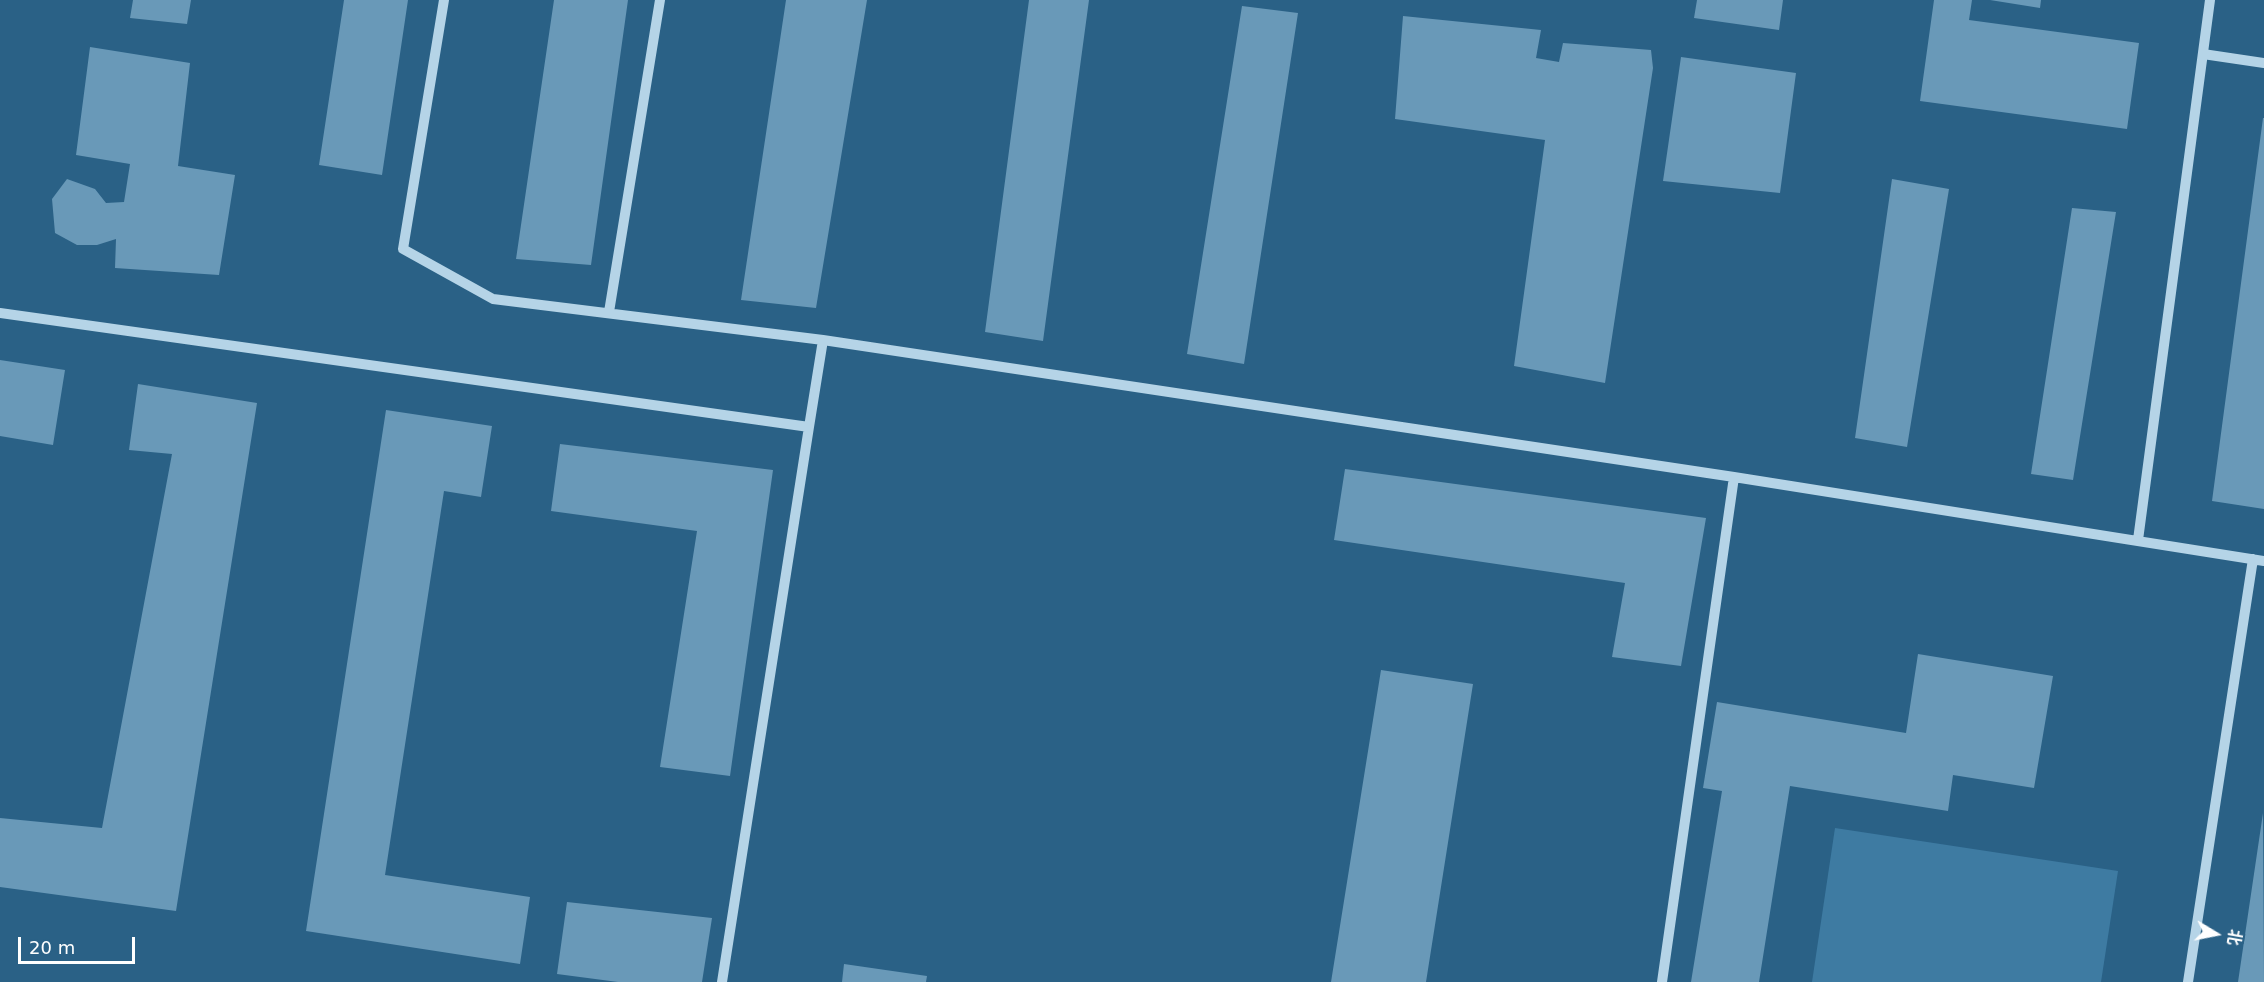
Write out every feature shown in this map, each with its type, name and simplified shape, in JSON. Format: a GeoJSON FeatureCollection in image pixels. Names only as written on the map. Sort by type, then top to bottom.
{"type":"FeatureCollection","features":[{"type":"Feature","properties":{"kind":"street"},"geometry":{"type":"LineString","coordinates":[[444,0],[403,249],[493,299],[823,340],[1734,477],[2258,560],[2188,982]]}},
{"type":"Feature","properties":{"kind":"street"},"geometry":{"type":"LineString","coordinates":[[609,312],[660,0]]}},
{"type":"Feature","properties":{"kind":"street"},"geometry":{"type":"LineString","coordinates":[[2138,540],[2210,0]]}},
{"type":"Feature","properties":{"kind":"street"},"geometry":{"type":"LineString","coordinates":[[2203,54],[2264,63]]}},
{"type":"Feature","properties":{"kind":"street"},"geometry":{"type":"LineString","coordinates":[[0,313],[809,427]]}},
{"type":"Feature","properties":{"kind":"street"},"geometry":{"type":"LineString","coordinates":[[722,982],[823,340]]}},
{"type":"Feature","properties":{"kind":"street"},"geometry":{"type":"LineString","coordinates":[[1662,982],[1734,477]]}},
{"type":"Feature","properties":{"kind":"shaded area"},"geometry":{"type":"Polygon","coordinates":[[[1835,828],[2118,871],[2101,982],[1812,982],[1835,828]]]}},
{"type":"Feature","properties":{"kind":"building"},"geometry":{"type":"Polygon","coordinates":[[[133,0],[191,0],[187,24],[130,18],[133,0]]]}},
{"type":"Feature","properties":{"kind":"building"},"geometry":{"type":"Polygon","coordinates":[[[344,0],[408,0],[382,175],[319,165],[344,0]]]}},
{"type":"Feature","properties":{"kind":"building"},"geometry":{"type":"Polygon","coordinates":[[[554,0],[628,0],[591,265],[516,259],[554,0]]]}},
{"type":"Feature","properties":{"kind":"building"},"geometry":{"type":"Polygon","coordinates":[[[786,0],[867,0],[816,308],[741,300],[786,0]]]}},
{"type":"Feature","properties":{"kind":"building"},"geometry":{"type":"Polygon","coordinates":[[[1029,0],[1089,0],[1043,341],[985,332],[1029,0]]]}},
{"type":"Feature","properties":{"kind":"building"},"geometry":{"type":"Polygon","coordinates":[[[1697,0],[1783,0],[1779,30],[1694,18],[1697,0]]]}},
{"type":"Feature","properties":{"kind":"building"},"geometry":{"type":"Polygon","coordinates":[[[1934,0],[1972,0],[1969,20],[2139,43],[2127,129],[1920,101],[1934,0]]]}},
{"type":"Feature","properties":{"kind":"building"},"geometry":{"type":"Polygon","coordinates":[[[1990,0],[2041,0],[2040,8],[1990,0]]]}},
{"type":"Feature","properties":{"kind":"building"},"geometry":{"type":"Polygon","coordinates":[[[1242,6],[1298,13],[1244,364],[1187,354],[1242,6]]]}},
{"type":"Feature","properties":{"kind":"building"},"geometry":{"type":"Polygon","coordinates":[[[1403,16],[1541,30],[1536,58],[1559,62],[1563,43],[1651,50],[1653,68],[1605,383],[1514,366],[1545,140],[1395,119],[1403,16]]]}},
{"type":"Feature","properties":{"kind":"building"},"geometry":{"type":"Polygon","coordinates":[[[90,47],[190,63],[178,166],[235,175],[219,275],[115,268],[116,239],[97,245],[77,245],[55,233],[52,199],[67,179],[95,189],[106,203],[124,202],[130,164],[76,155],[90,47]]]}},
{"type":"Feature","properties":{"kind":"building"},"geometry":{"type":"Polygon","coordinates":[[[1681,57],[1796,73],[1780,193],[1663,181],[1681,57]]]}},
{"type":"Feature","properties":{"kind":"building"},"geometry":{"type":"Polygon","coordinates":[[[2264,118],[2264,509],[2212,501],[2264,118]]]}},
{"type":"Feature","properties":{"kind":"building"},"geometry":{"type":"Polygon","coordinates":[[[1892,179],[1949,189],[1907,447],[1855,438],[1892,179]]]}},
{"type":"Feature","properties":{"kind":"building"},"geometry":{"type":"Polygon","coordinates":[[[2072,208],[2116,212],[2073,480],[2031,474],[2072,208]]]}},
{"type":"Feature","properties":{"kind":"building"},"geometry":{"type":"Polygon","coordinates":[[[0,360],[65,370],[53,445],[0,436],[0,360]]]}},
{"type":"Feature","properties":{"kind":"building"},"geometry":{"type":"Polygon","coordinates":[[[138,384],[257,403],[176,911],[0,887],[0,818],[102,828],[172,454],[129,450],[138,384]]]}},
{"type":"Feature","properties":{"kind":"building"},"geometry":{"type":"Polygon","coordinates":[[[386,410],[492,426],[481,497],[444,491],[385,875],[530,897],[520,964],[306,931],[386,410]]]}},
{"type":"Feature","properties":{"kind":"building"},"geometry":{"type":"Polygon","coordinates":[[[560,444],[773,470],[730,776],[660,767],[697,531],[551,511],[560,444]]]}},
{"type":"Feature","properties":{"kind":"building"},"geometry":{"type":"Polygon","coordinates":[[[1345,469],[1706,518],[1681,666],[1612,657],[1625,583],[1334,540],[1345,469]]]}},
{"type":"Feature","properties":{"kind":"building"},"geometry":{"type":"Polygon","coordinates":[[[1918,654],[2053,676],[2034,788],[1953,775],[1948,811],[1790,786],[1759,982],[1691,982],[1722,791],[1703,788],[1717,702],[1906,733],[1918,654]]]}},
{"type":"Feature","properties":{"kind":"building"},"geometry":{"type":"Polygon","coordinates":[[[1381,670],[1473,684],[1426,982],[1331,982],[1381,670]]]}},
{"type":"Feature","properties":{"kind":"building"},"geometry":{"type":"Polygon","coordinates":[[[2263,813],[2264,982],[2238,982],[2263,813]]]}},
{"type":"Feature","properties":{"kind":"building"},"geometry":{"type":"Polygon","coordinates":[[[567,902],[712,918],[702,982],[618,982],[557,974],[567,902]]]}},
{"type":"Feature","properties":{"kind":"building"},"geometry":{"type":"Polygon","coordinates":[[[844,964],[927,976],[926,982],[842,982],[844,964]]]}}]}
